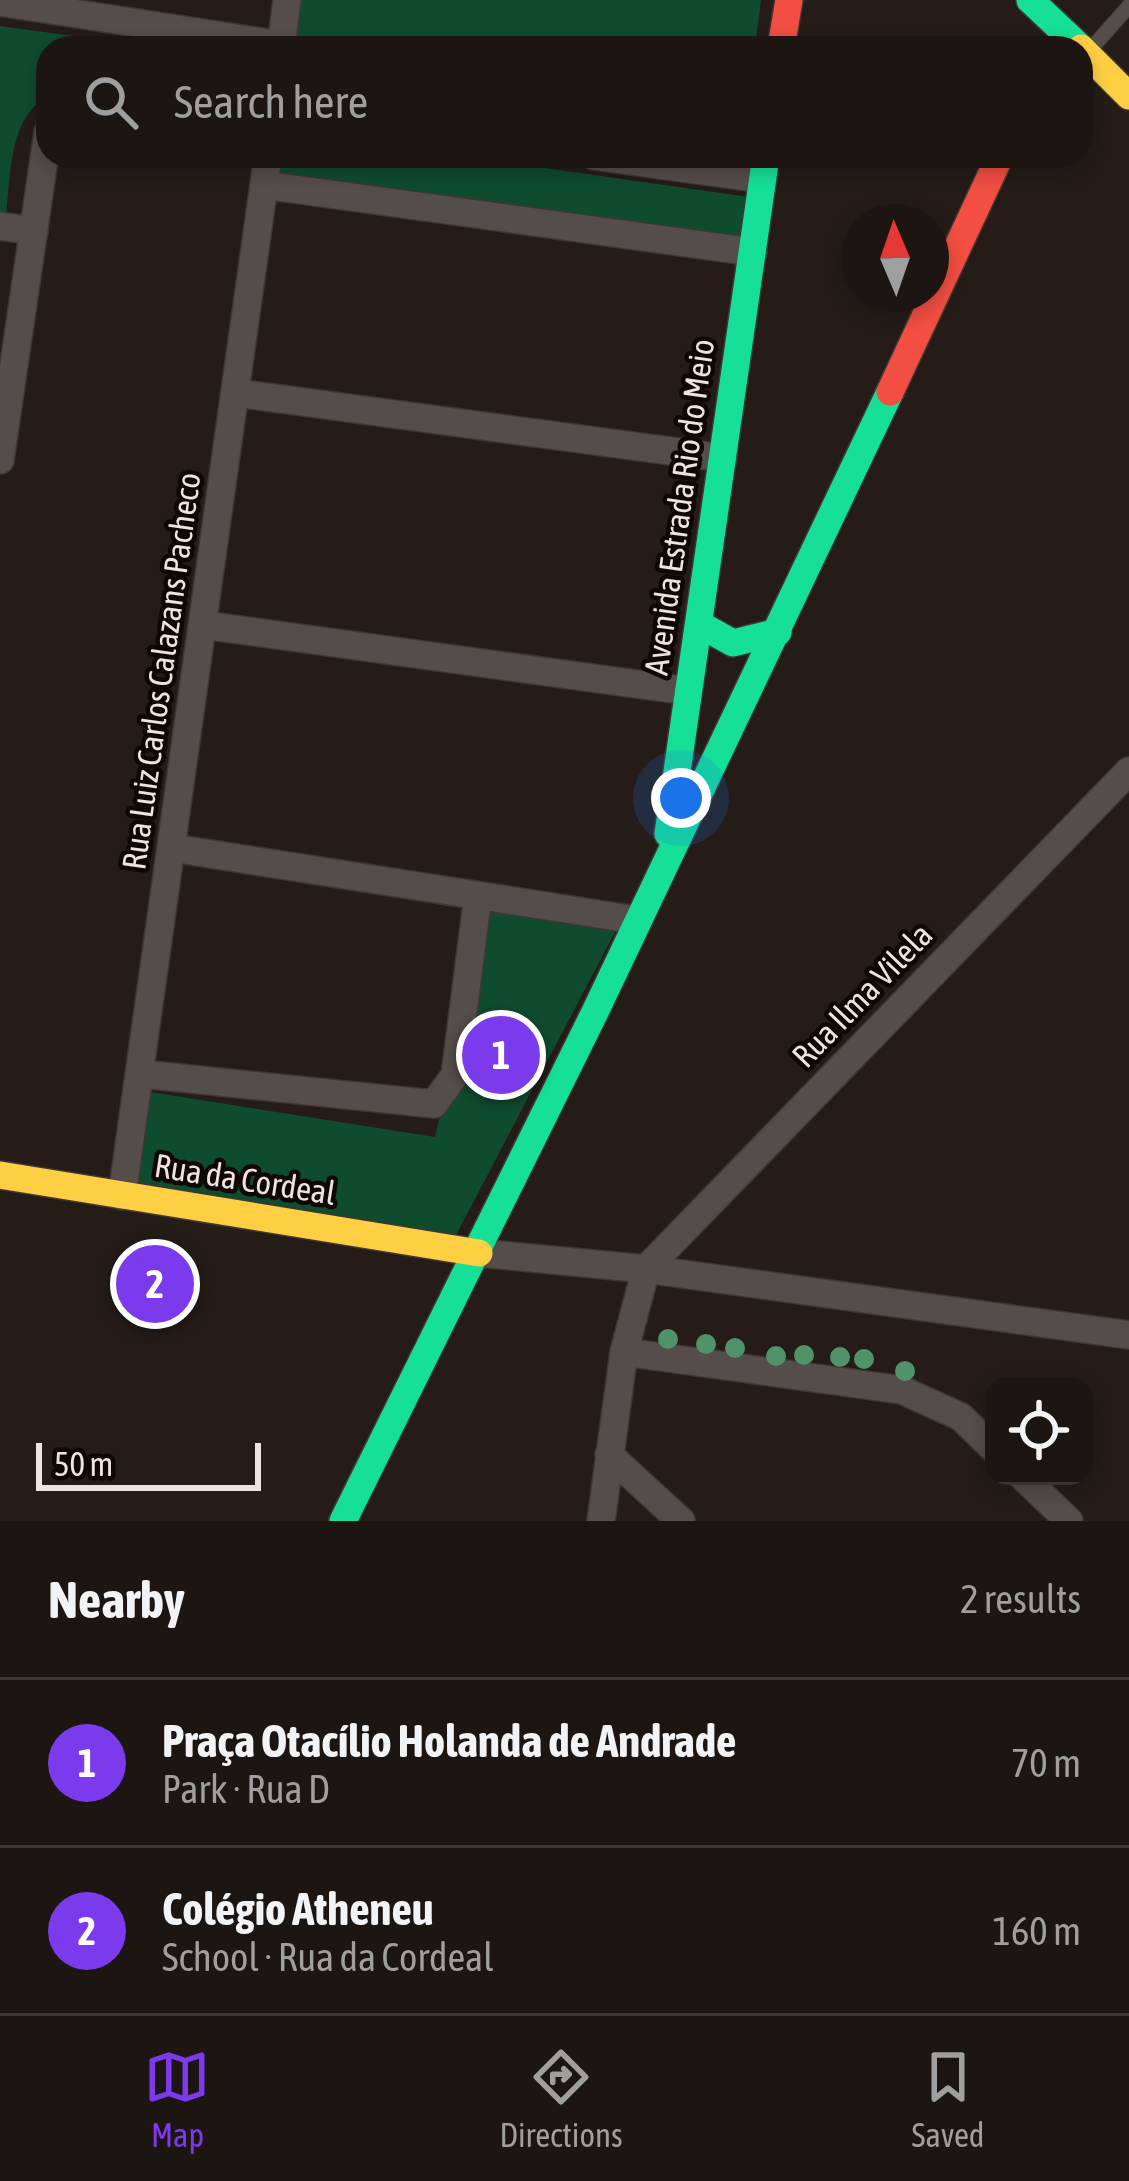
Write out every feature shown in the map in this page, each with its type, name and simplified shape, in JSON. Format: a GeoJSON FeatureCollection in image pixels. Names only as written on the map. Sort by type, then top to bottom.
{"type":"FeatureCollection","features":[{"type":"Feature","properties":{"kind":"street"},"geometry":{"type":"LineString","coordinates":[[282,36],[287,0]]}},
{"type":"Feature","properties":{"kind":"street"},"geometry":{"type":"LineString","coordinates":[[784,36],[789,0]]}},
{"type":"Feature","properties":{"kind":"street"},"geometry":{"type":"LineString","coordinates":[[1030,0],[1054,36]]}},
{"type":"Feature","properties":{"kind":"street"},"geometry":{"type":"LineString","coordinates":[[1056,36],[1073,0]]}},
{"type":"Feature","properties":{"kind":"street"},"geometry":{"type":"LineString","coordinates":[[0,2],[59,5],[227,36]]}},
{"type":"Feature","properties":{"kind":"street"},"geometry":{"type":"LineString","coordinates":[[1093,60],[1129,96]]}},
{"type":"Feature","properties":{"kind":"street"},"geometry":{"type":"LineString","coordinates":[[0,460],[43,168]]}},
{"type":"Feature","properties":{"kind":"street","name":"Rua Luiz Carlos Calazans Pacheco"},"geometry":{"type":"LineString","coordinates":[[122,1196],[266,168]]}},
{"type":"Feature","properties":{"kind":"street","name":"Avenida Estrada Rio do Meio"},"geometry":{"type":"LineString","coordinates":[[664,869],[764,168]]}},
{"type":"Feature","properties":{"kind":"street"},"geometry":{"type":"LineString","coordinates":[[343,1521],[664,869],[994,168]]}},
{"type":"Feature","properties":{"kind":"street"},"geometry":{"type":"LineString","coordinates":[[264,185],[753,252]]}},
{"type":"Feature","properties":{"kind":"street"},"geometry":{"type":"LineString","coordinates":[[0,226],[34,231]]}},
{"type":"Feature","properties":{"kind":"street"},"geometry":{"type":"LineString","coordinates":[[236,394],[723,458]]}},
{"type":"Feature","properties":{"kind":"street"},"geometry":{"type":"LineString","coordinates":[[699,624],[733,643],[778,632]]}},
{"type":"Feature","properties":{"kind":"street"},"geometry":{"type":"LineString","coordinates":[[202,625],[688,691]]}},
{"type":"Feature","properties":{"kind":"street","name":"Rua Ilma Vilela"},"geometry":{"type":"LineString","coordinates":[[646,1269],[1129,771]]}},
{"type":"Feature","properties":{"kind":"street"},"geometry":{"type":"LineString","coordinates":[[172,848],[636,920]]}},
{"type":"Feature","properties":{"kind":"street"},"geometry":{"type":"LineString","coordinates":[[142,1074],[434,1105],[455,1076],[478,896]]}},
{"type":"Feature","properties":{"kind":"street","name":"Rua da Cordeal"},"geometry":{"type":"LineString","coordinates":[[0,1175],[479,1252]]}},
{"type":"Feature","properties":{"kind":"street"},"geometry":{"type":"LineString","coordinates":[[479,1252],[646,1269],[1129,1335]]}},
{"type":"Feature","properties":{"kind":"street"},"geometry":{"type":"LineString","coordinates":[[602,1521],[624,1352],[646,1269]]}},
{"type":"Feature","properties":{"kind":"street"},"geometry":{"type":"LineString","coordinates":[[624,1352],[902,1390],[961,1417],[985,1440]]}},
{"type":"Feature","properties":{"kind":"street"},"geometry":{"type":"LineString","coordinates":[[609,1455],[681,1521]]}},
{"type":"Feature","properties":{"kind":"street"},"geometry":{"type":"LineString","coordinates":[[1031,1485],[1069,1521]]}},
{"type":"Feature","properties":{"kind":"lane"},"geometry":{"type":"LineString","coordinates":[[1093,40],[1129,6]]}},
{"type":"Feature","properties":{"kind":"green space"},"geometry":{"type":"Polygon","coordinates":[[[294,0],[761,0],[756,36],[289,36],[294,0]]]}},
{"type":"Feature","properties":{"kind":"green space"},"geometry":{"type":"Polygon","coordinates":[[[0,26],[73,36],[36,36],[36,106],[18,136],[5,225],[0,224],[0,26]]]}},
{"type":"Feature","properties":{"kind":"green space"},"geometry":{"type":"Polygon","coordinates":[[[276,168],[545,168],[749,197],[743,239],[275,173],[276,168]]]}},
{"type":"Feature","properties":{"kind":"green space"},"geometry":{"type":"Polygon","coordinates":[[[491,906],[615,932],[454,1239],[134,1194],[150,1092],[435,1137],[491,906]]]}},
{"type":"Feature","properties":{"kind":"traffic: fast"},"geometry":{"type":"LineString","coordinates":[[1030,0],[1068,36]]}},
{"type":"Feature","properties":{"kind":"traffic: fast"},"geometry":{"type":"LineString","coordinates":[[668,834],[764,168]]}},
{"type":"Feature","properties":{"kind":"traffic: fast"},"geometry":{"type":"LineString","coordinates":[[343,1521],[595,1012],[890,392]]}},
{"type":"Feature","properties":{"kind":"traffic: fast"},"geometry":{"type":"LineString","coordinates":[[699,624],[733,643],[778,632]]}},
{"type":"Feature","properties":{"kind":"traffic: slow"},"geometry":{"type":"LineString","coordinates":[[1093,60],[1129,96]]}},
{"type":"Feature","properties":{"kind":"traffic: slow"},"geometry":{"type":"LineString","coordinates":[[0,1175],[479,1253]]}},
{"type":"Feature","properties":{"kind":"traffic: jam"},"geometry":{"type":"LineString","coordinates":[[783,36],[789,0]]}},
{"type":"Feature","properties":{"kind":"traffic: jam"},"geometry":{"type":"LineString","coordinates":[[890,392],[994,168]]}},
{"type":"Feature","properties":{"kind":"place","name":"Praça Otacílio Holanda de Andrade"},"geometry":{"type":"Point","coordinates":[501,1055]}},
{"type":"Feature","properties":{"kind":"place","name":"Colégio Atheneu"},"geometry":{"type":"Point","coordinates":[155,1284]}}]}
